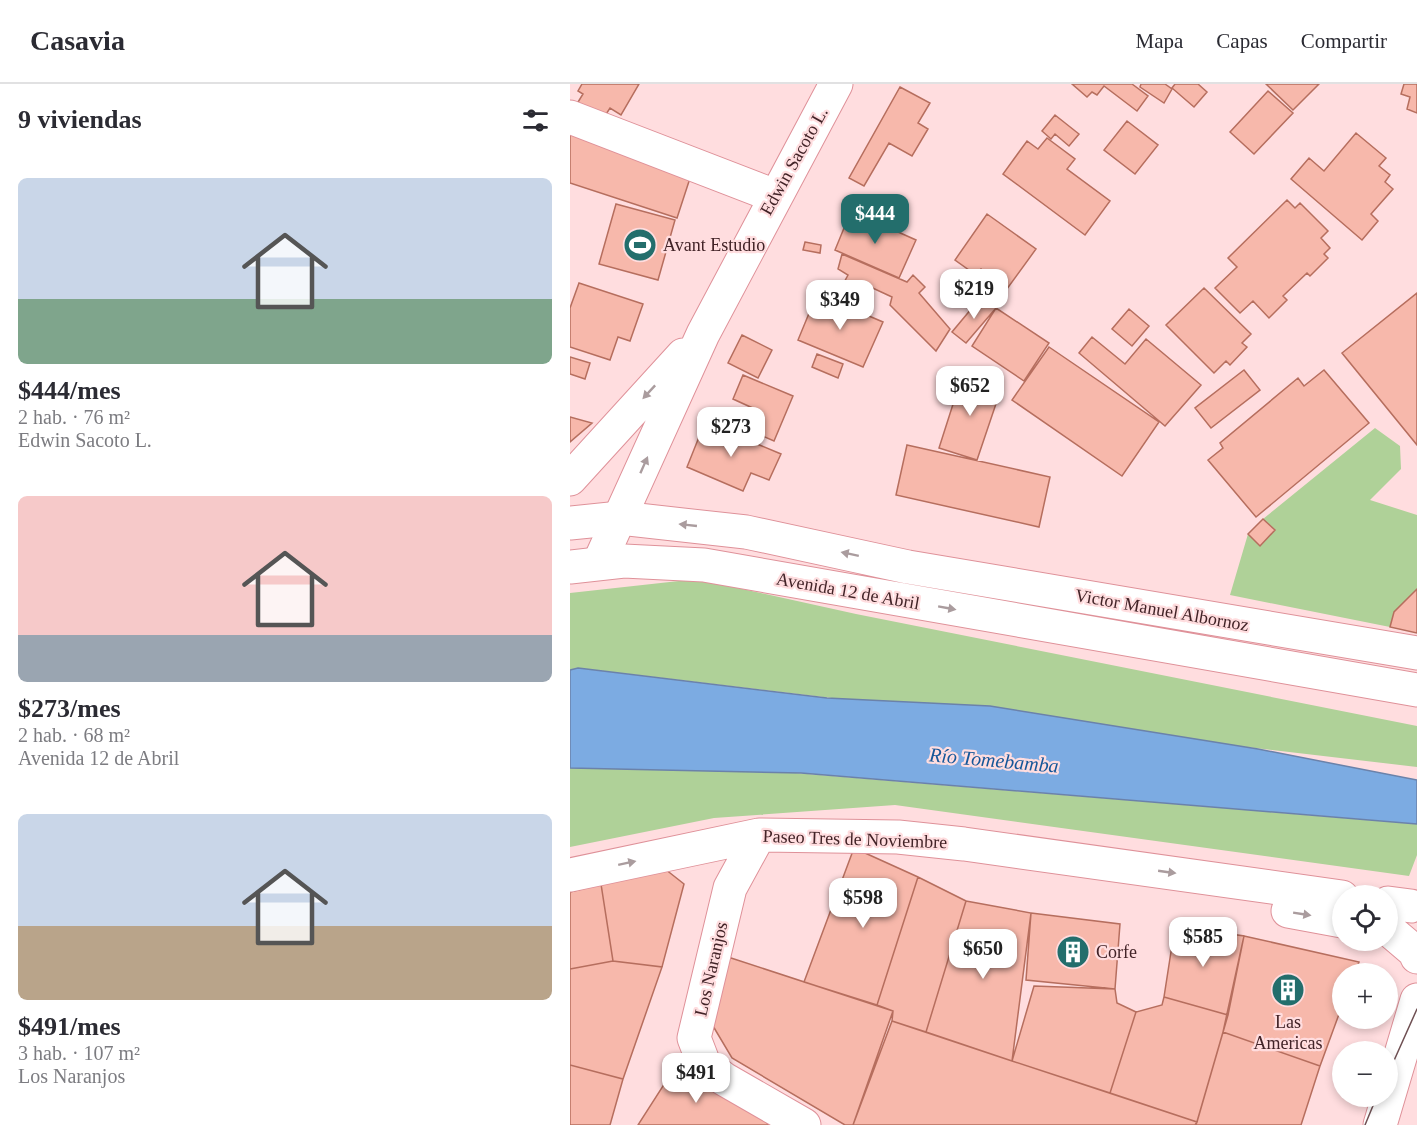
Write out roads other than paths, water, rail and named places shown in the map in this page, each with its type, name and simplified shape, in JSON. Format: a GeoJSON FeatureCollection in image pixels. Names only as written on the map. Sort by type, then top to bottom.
{"type":"FeatureCollection","features":[{"type":"Feature","properties":{"kind":"main road","name":"Edwin Sacoto L."},"geometry":{"type":"LineString","coordinates":[[584,565],[620,518],[703,334],[836,84]]}},
{"type":"Feature","properties":{"kind":"main road"},"geometry":{"type":"LineString","coordinates":[[570,117],[775,195]]}},
{"type":"Feature","properties":{"kind":"main road","name":"Edwin Sacoto L."},"geometry":{"type":"LineString","coordinates":[[570,478],[703,334]]}},
{"type":"Feature","properties":{"kind":"main road","name":"Avenida 12 de Abril"},"geometry":{"type":"LineString","coordinates":[[570,523],[620,518],[746,532],[908,567]]}},
{"type":"Feature","properties":{"kind":"main road","name":"Avenida 12 de Abril"},"geometry":{"type":"LineString","coordinates":[[584,565],[624,561],[704,565],[1125,639]]}},
{"type":"Feature","properties":{"kind":"main road"},"geometry":{"type":"LineString","coordinates":[[908,567],[1039,573],[1417,636]]}},
{"type":"Feature","properties":{"kind":"main road","name":"Victor Manuel Albornoz"},"geometry":{"type":"LineString","coordinates":[[908,567],[1417,653]]}},
{"type":"Feature","properties":{"kind":"main road"},"geometry":{"type":"LineString","coordinates":[[1125,639],[1239,671],[1366,693],[1417,705]]}},
{"type":"Feature","properties":{"kind":"main road","name":"Victor Manuel Albornoz"},"geometry":{"type":"LineString","coordinates":[[1125,639],[1417,690]]}},
{"type":"Feature","properties":{"kind":"main road","name":"Paseo Tres de Noviembre"},"geometry":{"type":"LineString","coordinates":[[570,875],[759,835],[898,837],[964,843],[1332,896]]}},
{"type":"Feature","properties":{"kind":"main road","name":"Los Naranjos"},"geometry":{"type":"LineString","coordinates":[[759,835],[730,888],[694,1038],[704,1064],[724,1080],[804,1125]]}},
{"type":"Feature","properties":{"kind":"main road","name":"Paseo Tres de Noviembre"},"geometry":{"type":"LineString","coordinates":[[964,843],[983,866],[1332,919]]}},
{"type":"Feature","properties":{"kind":"main road"},"geometry":{"type":"LineString","coordinates":[[1398,937],[1415,952],[1417,957]]}},
{"type":"Feature","properties":{"kind":"main road"},"geometry":{"type":"LineString","coordinates":[[1380,1125],[1417,1000]]}},
{"type":"Feature","properties":{"kind":"water","name":"Río Tomebamba"},"geometry":{"type":"Polygon","coordinates":[[[578,668],[827,698],[990,706],[1258,749],[1417,780],[1417,824],[801,773],[570,768],[570,670],[578,668]]]}},
{"type":"Feature","properties":{"kind":"tram line"},"geometry":{"type":"LineString","coordinates":[[1398,1052],[1417,1009]]}},
{"type":"Feature","properties":{"kind":"tram line"},"geometry":{"type":"LineString","coordinates":[[1365,1125],[1372,1107]]}},
{"type":"Feature","properties":{"kind":"place","name":"Avant Estudio"},"geometry":{"type":"Point","coordinates":[640,245]}},
{"type":"Feature","properties":{"kind":"place","name":"Corfe"},"geometry":{"type":"Point","coordinates":[1073,952]}},
{"type":"Feature","properties":{"kind":"place","name":"Las Americas"},"geometry":{"type":"Point","coordinates":[1288,990]}}]}
